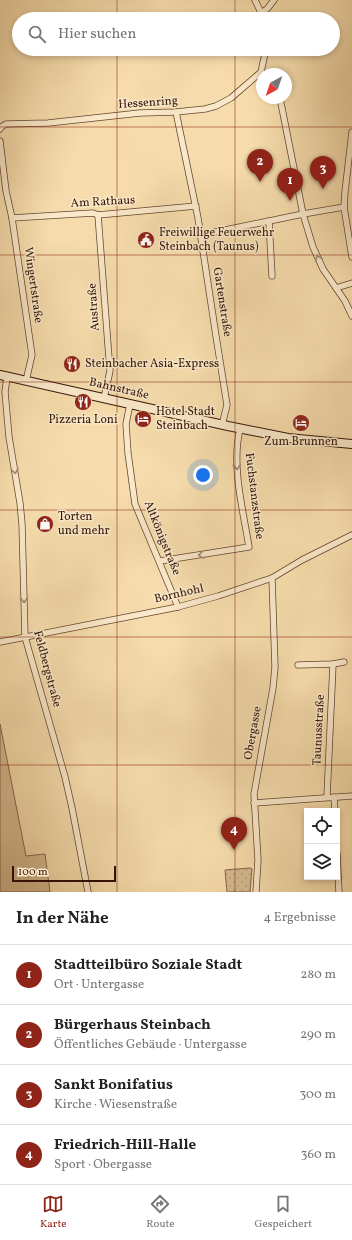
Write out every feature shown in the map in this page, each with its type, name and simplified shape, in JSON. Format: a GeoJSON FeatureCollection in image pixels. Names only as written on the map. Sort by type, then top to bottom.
{"type":"FeatureCollection","features":[{"type":"Feature","properties":{"kind":"main road","name":"Bahnstraße"},"geometry":{"type":"LineString","coordinates":[[4,376],[240,429],[288,438],[352,444]]}},
{"type":"Feature","properties":{"kind":"street"},"geometry":{"type":"LineString","coordinates":[[255,0],[261,12],[267,9],[274,0]]}},
{"type":"Feature","properties":{"kind":"street","name":"Hessenring"},"geometry":{"type":"LineString","coordinates":[[263,68],[265,56]]}},
{"type":"Feature","properties":{"kind":"street","name":"Hessenring"},"geometry":{"type":"LineString","coordinates":[[0,128],[6,124],[48,123],[205,109],[225,102],[256,78]]}},
{"type":"Feature","properties":{"kind":"street"},"geometry":{"type":"LineString","coordinates":[[281,104],[303,214],[313,247],[323,269],[352,316]]}},
{"type":"Feature","properties":{"kind":"street","name":"Gartenstraße"},"geometry":{"type":"LineString","coordinates":[[176,112],[201,235],[226,405],[222,425]]}},
{"type":"Feature","properties":{"kind":"street"},"geometry":{"type":"LineString","coordinates":[[352,132],[344,192],[344,207],[352,257]]}},
{"type":"Feature","properties":{"kind":"street","name":"Wingertstraße"},"geometry":{"type":"LineString","coordinates":[[0,141],[3,192],[12,218],[32,354],[26,381]]}},
{"type":"Feature","properties":{"kind":"street","name":"Am Rathaus"},"geometry":{"type":"LineString","coordinates":[[12,218],[93,213],[98,215],[196,206]]}},
{"type":"Feature","properties":{"kind":"street"},"geometry":{"type":"LineString","coordinates":[[201,235],[344,207]]}},
{"type":"Feature","properties":{"kind":"street","name":"Austraße"},"geometry":{"type":"LineString","coordinates":[[98,215],[110,371],[104,398]]}},
{"type":"Feature","properties":{"kind":"street"},"geometry":{"type":"LineString","coordinates":[[268,221],[272,276]]}},
{"type":"Feature","properties":{"kind":"street"},"geometry":{"type":"LineString","coordinates":[[336,288],[352,283]]}},
{"type":"Feature","properties":{"kind":"street","name":"Feldbergstraße"},"geometry":{"type":"LineString","coordinates":[[4,376],[9,437],[22,524],[25,637],[65,777],[88,892]]}},
{"type":"Feature","properties":{"kind":"street","name":"Altkönigstraße"},"geometry":{"type":"LineString","coordinates":[[130,404],[126,424],[137,509],[178,607]]}},
{"type":"Feature","properties":{"kind":"street","name":"Fuchstanzstraße"},"geometry":{"type":"LineString","coordinates":[[160,561],[249,548],[236,463],[237,441],[240,429]]}},
{"type":"Feature","properties":{"kind":"street","name":"Bornhohl"},"geometry":{"type":"LineString","coordinates":[[0,642],[178,607],[218,596],[272,578],[302,560],[352,534]]}},
{"type":"Feature","properties":{"kind":"street","name":"Obergasse"},"geometry":{"type":"LineString","coordinates":[[256,892],[258,860],[254,803],[255,783],[273,688],[275,667],[272,578]]}},
{"type":"Feature","properties":{"kind":"street"},"geometry":{"type":"LineString","coordinates":[[298,665],[334,664],[344,662]]}},
{"type":"Feature","properties":{"kind":"street","name":"Taunusstraße"},"geometry":{"type":"LineString","coordinates":[[327,797],[334,664]]}},
{"type":"Feature","properties":{"kind":"street"},"geometry":{"type":"LineString","coordinates":[[254,803],[334,796],[352,796]]}},
{"type":"Feature","properties":{"kind":"street"},"geometry":{"type":"LineString","coordinates":[[334,796],[335,808]]}},
{"type":"Feature","properties":{"kind":"street"},"geometry":{"type":"LineString","coordinates":[[338,880],[339,892]]}},
{"type":"Feature","properties":{"kind":"shaded area"},"geometry":{"type":"Polygon","coordinates":[[[0,724],[26,856],[45,854],[50,892],[0,892],[0,724]]]}},
{"type":"Feature","properties":{"kind":"shaded area"},"geometry":{"type":"Polygon","coordinates":[[[252,869],[250,892],[227,892],[225,870],[252,869]]]}},
{"type":"Feature","properties":{"kind":"place","name":"Bürgerhaus Steinbach"},"geometry":{"type":"Point","coordinates":[260,182]}},
{"type":"Feature","properties":{"kind":"place","name":"Sankt Bonifatius"},"geometry":{"type":"Point","coordinates":[323,189]}},
{"type":"Feature","properties":{"kind":"place","name":"Stadtteilbüro Soziale Stadt"},"geometry":{"type":"Point","coordinates":[290,201]}},
{"type":"Feature","properties":{"kind":"place","name":"Freiwillige Feuerwehr Steinbach (Taunus)"},"geometry":{"type":"Point","coordinates":[146,240]}},
{"type":"Feature","properties":{"kind":"place","name":"Steinbacher Asia-Express"},"geometry":{"type":"Point","coordinates":[72,364]}},
{"type":"Feature","properties":{"kind":"place","name":"Pizzeria Loni"},"geometry":{"type":"Point","coordinates":[83,402]}},
{"type":"Feature","properties":{"kind":"place","name":"Hotel Stadt Steinbach"},"geometry":{"type":"Point","coordinates":[143,419]}},
{"type":"Feature","properties":{"kind":"place","name":"Zum Brunnen"},"geometry":{"type":"Point","coordinates":[301,423]}},
{"type":"Feature","properties":{"kind":"place","name":"Torten und mehr"},"geometry":{"type":"Point","coordinates":[45,524]}},
{"type":"Feature","properties":{"kind":"place","name":"Friedrich-Hill-Halle"},"geometry":{"type":"Point","coordinates":[234,850]}}]}
